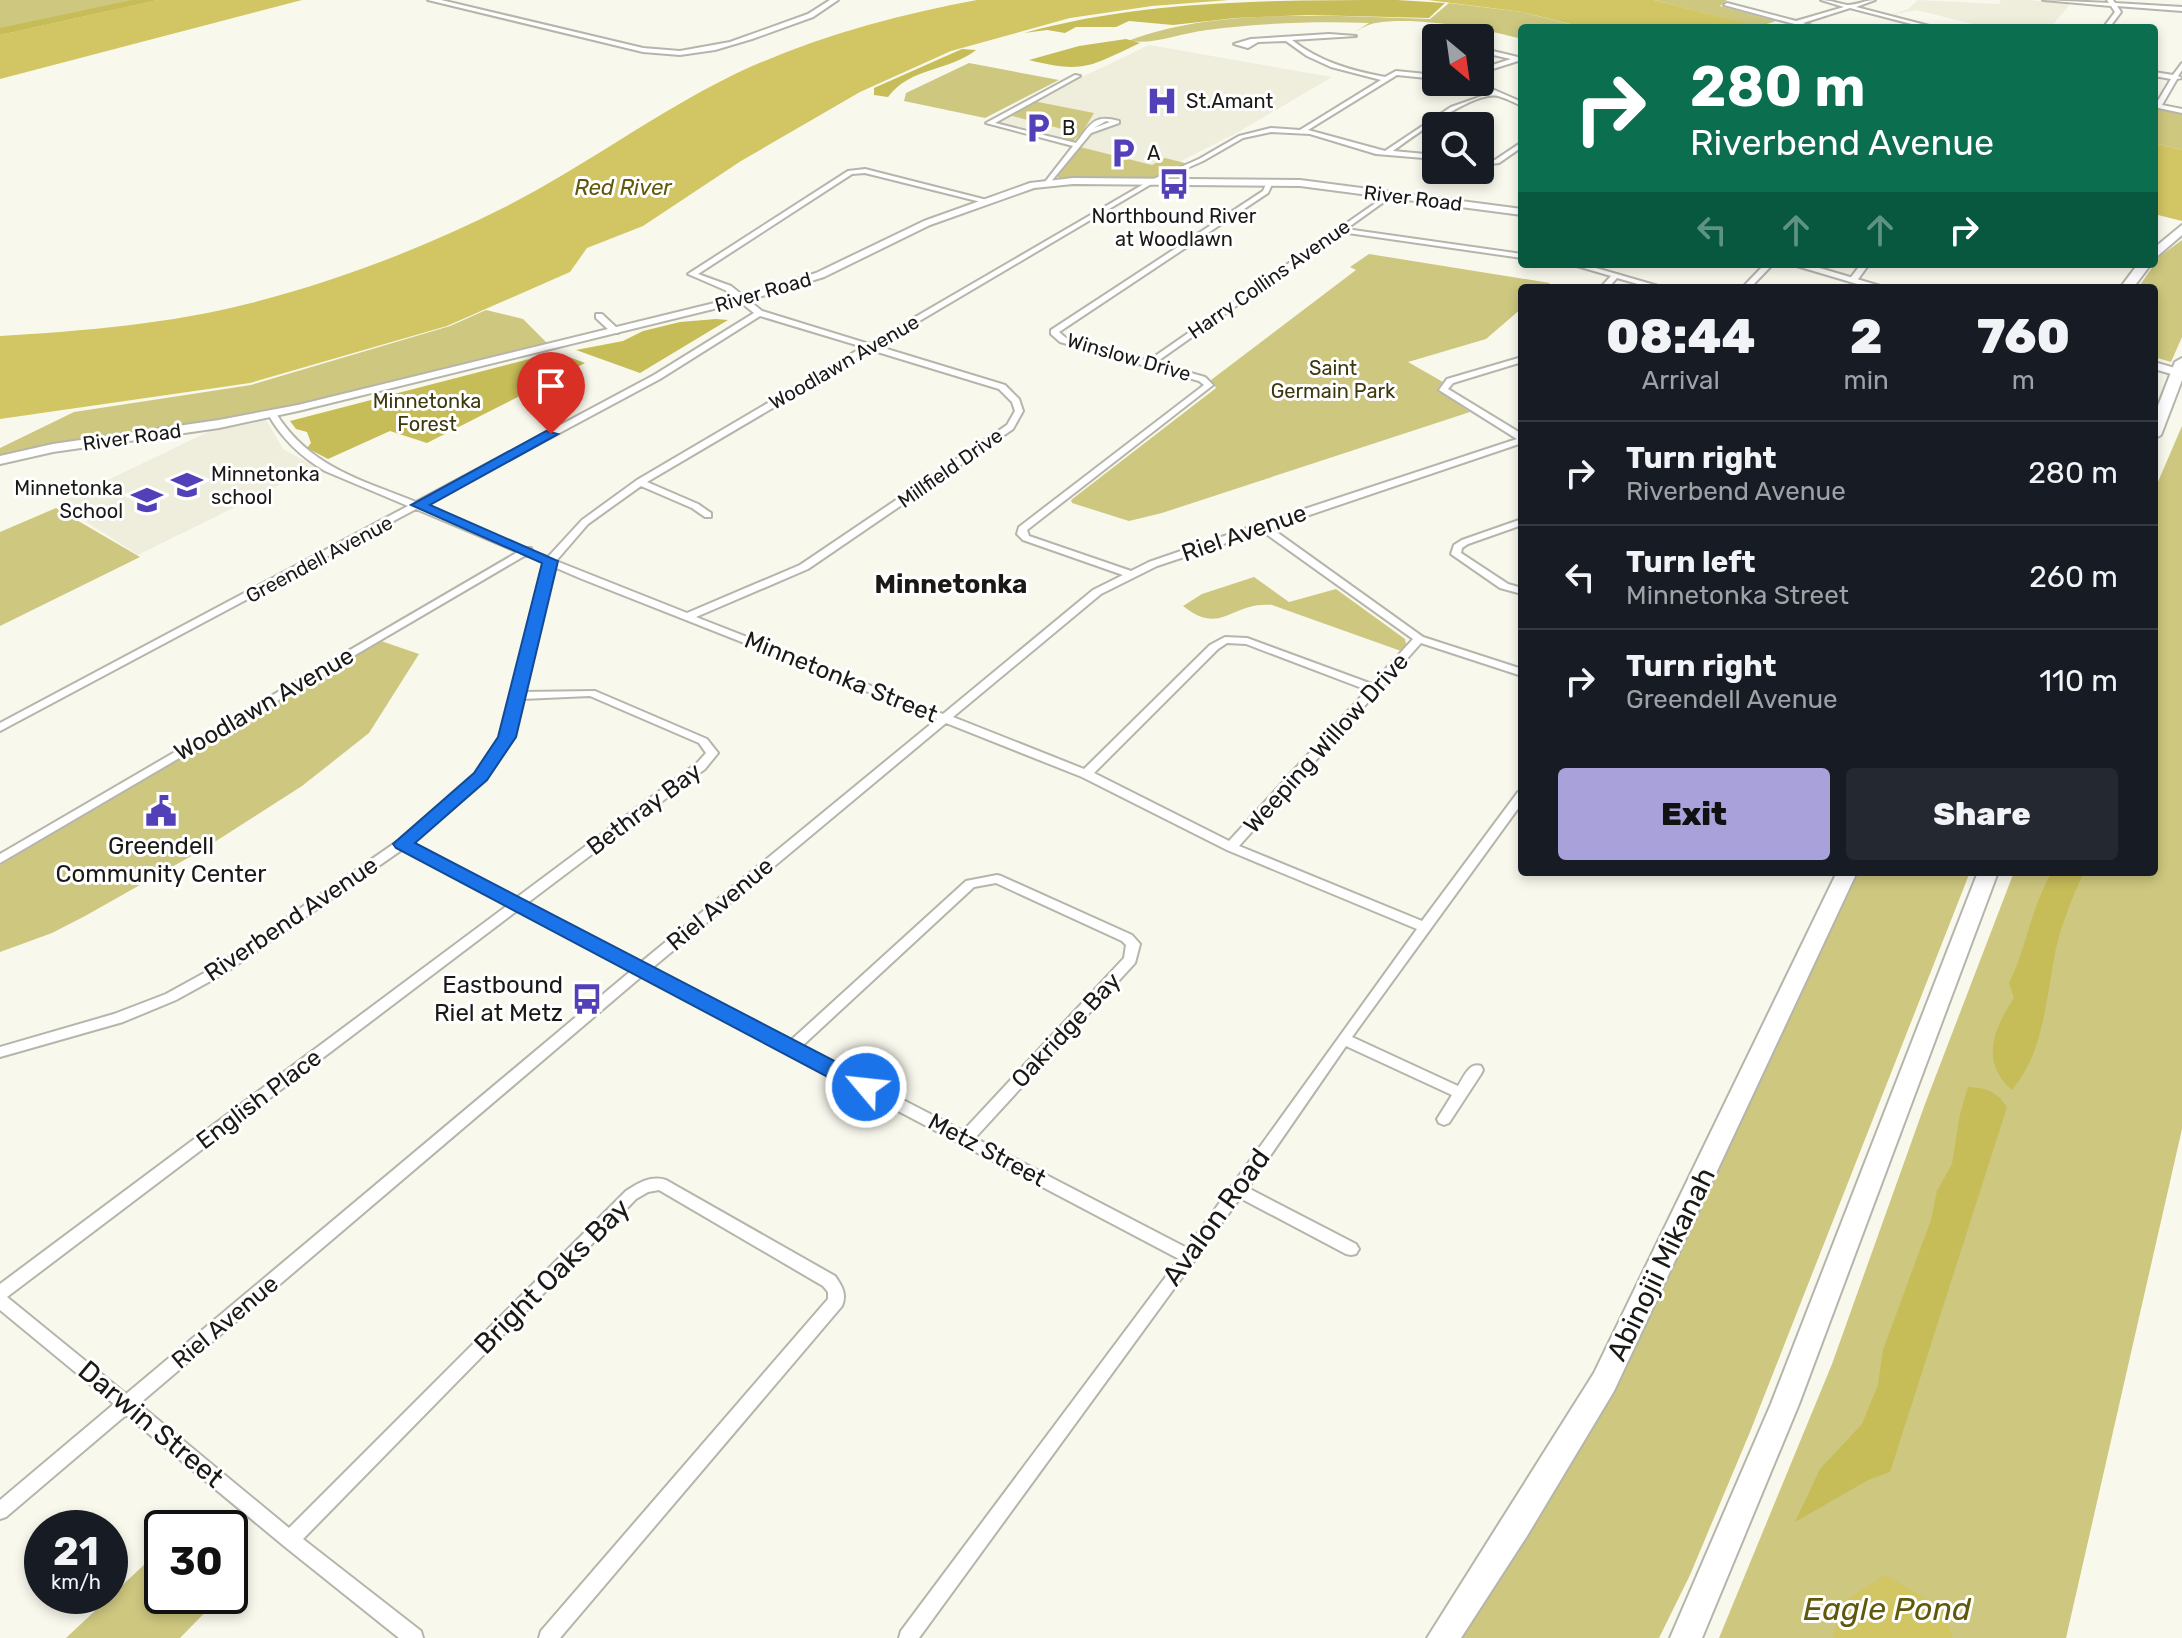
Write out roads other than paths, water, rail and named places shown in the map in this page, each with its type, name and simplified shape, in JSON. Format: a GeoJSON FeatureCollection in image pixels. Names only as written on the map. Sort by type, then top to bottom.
{"type":"FeatureCollection","features":[{"type":"Feature","properties":{"kind":"main road"},"geometry":{"type":"LineString","coordinates":[[2158,251],[2182,229]]}},
{"type":"Feature","properties":{"kind":"main road"},"geometry":{"type":"LineString","coordinates":[[2129,284],[2142,268]]}},
{"type":"Feature","properties":{"kind":"main road"},"geometry":{"type":"LineString","coordinates":[[2158,425],[2181,368]]}},
{"type":"Feature","properties":{"kind":"main road"},"geometry":{"type":"LineString","coordinates":[[2165,407],[2182,397]]}},
{"type":"Feature","properties":{"kind":"main road","name":"Abinojii Mikanah"},"geometry":{"type":"LineString","coordinates":[[1443,1638],[1517,1526],[1604,1382],[1845,876]]}},
{"type":"Feature","properties":{"kind":"main road"},"geometry":{"type":"LineString","coordinates":[[1686,1638],[1785,1404],[1986,876]]}},
{"type":"Feature","properties":{"kind":"street"},"geometry":{"type":"LineString","coordinates":[[432,0],[643,50],[687,53],[730,46],[816,13],[834,0]]}},
{"type":"Feature","properties":{"kind":"street"},"geometry":{"type":"LineString","coordinates":[[1824,0],[1918,24]]}},
{"type":"Feature","properties":{"kind":"street"},"geometry":{"type":"LineString","coordinates":[[1797,23],[1872,0]]}},
{"type":"Feature","properties":{"kind":"street"},"geometry":{"type":"LineString","coordinates":[[2046,0],[2182,9]]}},
{"type":"Feature","properties":{"kind":"street"},"geometry":{"type":"LineString","coordinates":[[2109,24],[2118,12],[2112,2]]}},
{"type":"Feature","properties":{"kind":"street"},"geometry":{"type":"LineString","coordinates":[[1727,5],[1801,24]]}},
{"type":"Feature","properties":{"kind":"street"},"geometry":{"type":"LineString","coordinates":[[1256,41],[1329,36]]}},
{"type":"Feature","properties":{"kind":"street"},"geometry":{"type":"LineString","coordinates":[[1286,38],[1340,70],[1386,79]]}},
{"type":"Feature","properties":{"kind":"street"},"geometry":{"type":"LineString","coordinates":[[1494,54],[1518,60]]}},
{"type":"Feature","properties":{"kind":"street"},"geometry":{"type":"LineString","coordinates":[[1494,67],[1518,61]]}},
{"type":"Feature","properties":{"kind":"street"},"geometry":{"type":"LineString","coordinates":[[2158,103],[2178,78],[2182,65]]}},
{"type":"Feature","properties":{"kind":"street"},"geometry":{"type":"LineString","coordinates":[[1303,130],[1386,79],[1404,72],[1422,75]]}},
{"type":"Feature","properties":{"kind":"street"},"geometry":{"type":"LineString","coordinates":[[2158,75],[2178,78]]}},
{"type":"Feature","properties":{"kind":"street"},"geometry":{"type":"LineString","coordinates":[[1077,76],[989,123],[1077,145]]}},
{"type":"Feature","properties":{"kind":"street"},"geometry":{"type":"LineString","coordinates":[[1494,92],[1518,102]]}},
{"type":"Feature","properties":{"kind":"street"},"geometry":{"type":"LineString","coordinates":[[1386,153],[1453,107],[1476,97],[1498,93]]}},
{"type":"Feature","properties":{"kind":"street"},"geometry":{"type":"LineString","coordinates":[[2158,105],[2182,111]]}},
{"type":"Feature","properties":{"kind":"street"},"geometry":{"type":"LineString","coordinates":[[1303,130],[1348,146],[1422,156]]}},
{"type":"Feature","properties":{"kind":"street","name":"Woodlawn Avenue"},"geometry":{"type":"LineString","coordinates":[[550,561],[585,522],[640,482],[1151,182],[1250,133],[1303,130]]}},
{"type":"Feature","properties":{"kind":"street"},"geometry":{"type":"LineString","coordinates":[[1047,183],[1092,131]]}},
{"type":"Feature","properties":{"kind":"street"},"geometry":{"type":"LineString","coordinates":[[1494,162],[1518,147]]}},
{"type":"Feature","properties":{"kind":"street"},"geometry":{"type":"LineString","coordinates":[[802,203],[846,174],[861,171],[985,201]]}},
{"type":"Feature","properties":{"kind":"street","name":"River Road"},"geometry":{"type":"LineString","coordinates":[[0,460],[53,448],[162,434],[272,414],[742,299],[820,275],[927,223],[985,201],[1047,183],[1270,182],[1518,211]]}},
{"type":"Feature","properties":{"kind":"street","name":"Winslow Drive"},"geometry":{"type":"LineString","coordinates":[[1129,574],[1022,534],[1022,529],[1209,385],[1202,379],[1063,340],[1054,332],[1266,192],[1270,182]]}},
{"type":"Feature","properties":{"kind":"street","name":"Harry Collins Avenue"},"geometry":{"type":"LineString","coordinates":[[1149,364],[1390,195]]}},
{"type":"Feature","properties":{"kind":"street"},"geometry":{"type":"LineString","coordinates":[[802,203],[811,205]]}},
{"type":"Feature","properties":{"kind":"street","name":"Millfield Drive"},"geometry":{"type":"LineString","coordinates":[[689,616],[782,577],[827,553],[1016,419],[1019,411],[1016,401],[1002,387],[759,313],[728,288],[692,274],[802,203]]}},
{"type":"Feature","properties":{"kind":"street"},"geometry":{"type":"LineString","coordinates":[[1339,230],[1518,255]]}},
{"type":"Feature","properties":{"kind":"street"},"geometry":{"type":"LineString","coordinates":[[1589,268],[1647,284]]}},
{"type":"Feature","properties":{"kind":"street"},"geometry":{"type":"LineString","coordinates":[[1750,284],[1765,268]]}},
{"type":"Feature","properties":{"kind":"street"},"geometry":{"type":"LineString","coordinates":[[1810,268],[1868,284]]}},
{"type":"Feature","properties":{"kind":"street"},"geometry":{"type":"LineString","coordinates":[[1853,280],[1862,268]]}},
{"type":"Feature","properties":{"kind":"street"},"geometry":{"type":"LineString","coordinates":[[1608,284],[1616,275]]}},
{"type":"Feature","properties":{"kind":"street","name":"Greendell Avenue"},"geometry":{"type":"LineString","coordinates":[[0,728],[657,377],[759,313]]}},
{"type":"Feature","properties":{"kind":"street"},"geometry":{"type":"LineString","coordinates":[[599,316],[615,331]]}},
{"type":"Feature","properties":{"kind":"street"},"geometry":{"type":"LineString","coordinates":[[1518,360],[1450,381],[1443,390],[1518,437]]}},
{"type":"Feature","properties":{"kind":"street"},"geometry":{"type":"LineString","coordinates":[[2158,363],[2181,368]]}},
{"type":"Feature","properties":{"kind":"street","name":"Minnetonka Street"},"geometry":{"type":"LineString","coordinates":[[272,414],[283,435],[296,450],[328,469],[550,561],[1086,774],[1231,847],[1424,927]]}},
{"type":"Feature","properties":{"kind":"street","name":"Riel Avenue"},"geometry":{"type":"LineString","coordinates":[[0,1511],[1074,609],[1129,574],[1518,440]]}},
{"type":"Feature","properties":{"kind":"street"},"geometry":{"type":"LineString","coordinates":[[640,482],[695,506],[708,515]]}},
{"type":"Feature","properties":{"kind":"street"},"geometry":{"type":"LineString","coordinates":[[1518,523],[1465,542],[1457,547],[1456,554],[1504,586],[1518,590]]}},
{"type":"Feature","properties":{"kind":"street"},"geometry":{"type":"LineString","coordinates":[[1262,526],[1419,639],[1518,672]]}},
{"type":"Feature","properties":{"kind":"street","name":"Woodlawn Avenue"},"geometry":{"type":"LineString","coordinates":[[0,859],[528,550]]}},
{"type":"Feature","properties":{"kind":"street","name":"Riverbend Avenue"},"geometry":{"type":"LineString","coordinates":[[0,1052],[118,1018],[171,997],[220,970],[402,844],[488,767],[507,737],[550,561]]}},
{"type":"Feature","properties":{"kind":"street","name":"Weeping Willow Drive"},"geometry":{"type":"LineString","coordinates":[[1231,847],[1419,639]]}},
{"type":"Feature","properties":{"kind":"street"},"geometry":{"type":"LineString","coordinates":[[1086,774],[1214,647],[1225,640],[1247,641],[1376,689]]}},
{"type":"Feature","properties":{"kind":"street","name":"Bethray Bay"},"geometry":{"type":"LineString","coordinates":[[516,696],[591,693],[703,741],[712,753],[710,759],[518,904]]}},
{"type":"Feature","properties":{"kind":"street","name":"Avalon Road"},"geometry":{"type":"LineString","coordinates":[[908,1638],[1238,1190],[1343,1039],[1518,800]]}},
{"type":"Feature","properties":{"kind":"street","name":"Metz Street"},"geometry":{"type":"LineString","coordinates":[[402,844],[1188,1256]]}},
{"type":"Feature","properties":{"kind":"street","name":"Oakridge Bay"},"geometry":{"type":"LineString","coordinates":[[791,1048],[970,884],[997,879],[1127,938],[1133,944],[1130,960],[965,1139]]}},
{"type":"Feature","properties":{"kind":"street","name":"English Place"},"geometry":{"type":"LineString","coordinates":[[0,1293],[518,904]]}},
{"type":"Feature","properties":{"kind":"street"},"geometry":{"type":"LineString","coordinates":[[1343,1039],[1461,1093]]}},
{"type":"Feature","properties":{"kind":"street"},"geometry":{"type":"LineString","coordinates":[[1444,1119],[1476,1070]]}},
{"type":"Feature","properties":{"kind":"street","name":"Bright Oaks Bay"},"geometry":{"type":"LineString","coordinates":[[290,1540],[631,1195],[645,1186],[661,1184],[829,1281],[836,1290],[836,1301],[548,1638]]}},
{"type":"Feature","properties":{"kind":"street"},"geometry":{"type":"LineString","coordinates":[[1238,1190],[1351,1249]]}},
{"type":"Feature","properties":{"kind":"street","name":"Darwin Street"},"geometry":{"type":"LineString","coordinates":[[0,1300],[290,1540],[414,1638]]}},
{"type":"Feature","properties":{"kind":"water"},"geometry":{"type":"Polygon","coordinates":[[[157,0],[302,0],[0,79],[0,35],[157,0]]]}},
{"type":"Feature","properties":{"kind":"water","name":"Red River"},"geometry":{"type":"Polygon","coordinates":[[[977,0],[1229,0],[1152,6],[1070,18],[951,51],[860,92],[741,161],[643,226],[587,248],[570,272],[447,326],[250,383],[0,419],[0,336],[95,329],[189,316],[251,303],[349,274],[444,236],[505,207],[705,89],[764,61],[854,29],[977,0]]]}},
{"type":"Feature","properties":{"kind":"water"},"geometry":{"type":"Polygon","coordinates":[[[1428,0],[1654,0],[1748,24],[1570,24],[1522,12],[1428,0]]]}},
{"type":"Feature","properties":{"kind":"water"},"geometry":{"type":"Polygon","coordinates":[[[2158,144],[2182,150],[2182,221],[2158,215],[2158,144]]]}},
{"type":"Feature","properties":{"kind":"water","name":"Eagle Pond"},"geometry":{"type":"Polygon","coordinates":[[[1885,1575],[1942,1608],[1953,1638],[1833,1638],[1840,1604],[1885,1575]]]}},
{"type":"Feature","properties":{"kind":"place","name":"St.Amant"},"geometry":{"type":"Point","coordinates":[1162,101]}},
{"type":"Feature","properties":{"kind":"place","name":"B"},"geometry":{"type":"Point","coordinates":[1038,128]}},
{"type":"Feature","properties":{"kind":"place","name":"A"},"geometry":{"type":"Point","coordinates":[1123,153]}},
{"type":"Feature","properties":{"kind":"place","name":"Northbound River at Woodlawn"},"geometry":{"type":"Point","coordinates":[1174,184]}},
{"type":"Feature","properties":{"kind":"place","name":"Minnetonka school"},"geometry":{"type":"Point","coordinates":[187,485]}},
{"type":"Feature","properties":{"kind":"place","name":"Minnetonka School"},"geometry":{"type":"Point","coordinates":[147,500]}},
{"type":"Feature","properties":{"kind":"place","name":"Greendell Community Center"},"geometry":{"type":"Point","coordinates":[161,811]}},
{"type":"Feature","properties":{"kind":"place","name":"Eastbound Riel at Metz"},"geometry":{"type":"Point","coordinates":[587,999]}},
{"type":"Feature","properties":{"kind":"district","name":"Minnetonka"},"geometry":{"type":"Point","coordinates":[951,584]}},
{"type":"Feature","properties":{"kind":"park label","name":"Saint Germain Park"},"geometry":{"type":"Point","coordinates":[1333,380]}},
{"type":"Feature","properties":{"kind":"park label","name":"Minnetonka Forest"},"geometry":{"type":"Point","coordinates":[427,412]}}]}
